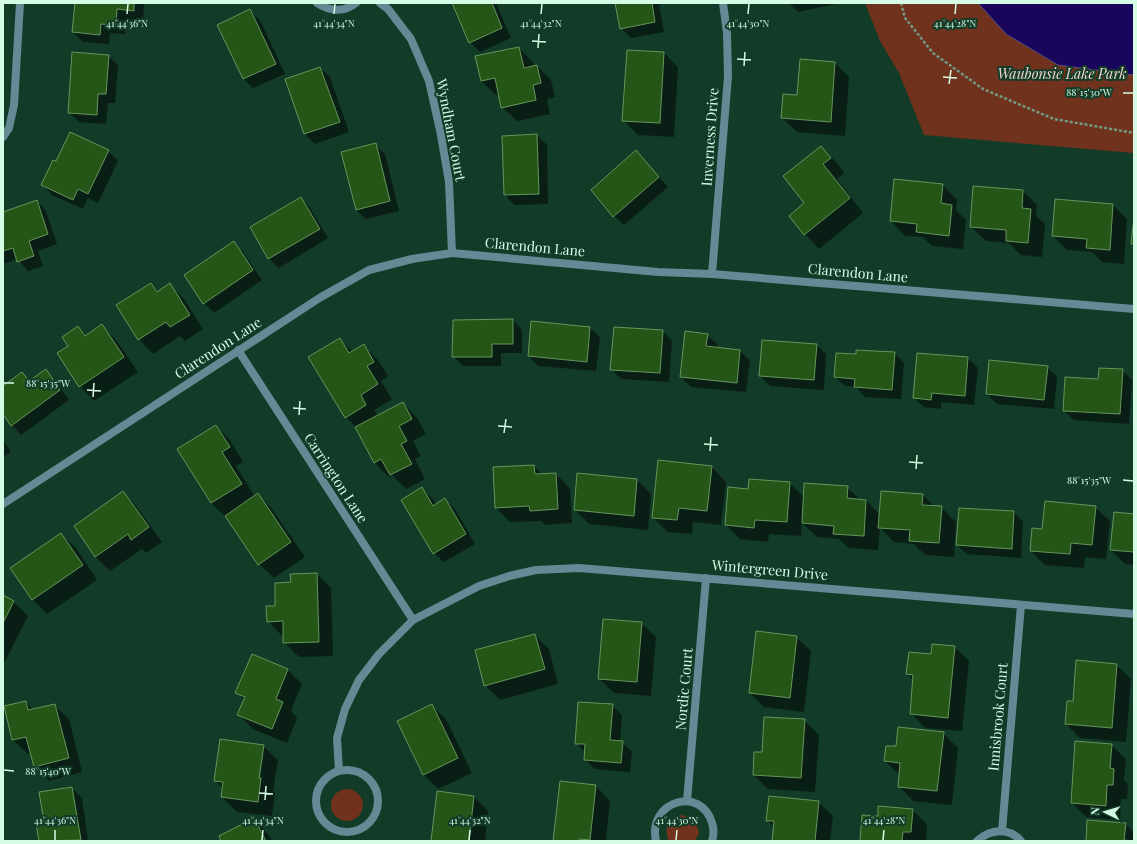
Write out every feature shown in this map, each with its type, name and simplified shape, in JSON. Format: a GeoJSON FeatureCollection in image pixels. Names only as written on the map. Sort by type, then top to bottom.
{"type":"FeatureCollection","features":[{"type":"Feature","properties":{"kind":"street"},"geometry":{"type":"LineString","coordinates":[[3,137],[9,128],[14,105],[20,3]]}},
{"type":"Feature","properties":{"kind":"street"},"geometry":{"type":"LineString","coordinates":[[317,3],[324,8],[334,10],[344,10],[356,3]]}},
{"type":"Feature","properties":{"kind":"street","name":"Wyndham Court"},"geometry":{"type":"LineString","coordinates":[[380,3],[388,9],[411,39],[429,81],[441,135],[449,182],[452,253]]}},
{"type":"Feature","properties":{"kind":"street","name":"Inverness Drive"},"geometry":{"type":"LineString","coordinates":[[712,274],[728,76],[727,33],[723,3]]}},
{"type":"Feature","properties":{"kind":"street","name":"Clarendon Lane"},"geometry":{"type":"LineString","coordinates":[[3,504],[321,297],[369,270],[412,259],[452,253],[658,272],[712,274],[1134,309]]}},
{"type":"Feature","properties":{"kind":"street","name":"Carrington Lane"},"geometry":{"type":"LineString","coordinates":[[238,350],[413,620]]}},
{"type":"Feature","properties":{"kind":"street","name":"Wintergreen Drive"},"geometry":{"type":"LineString","coordinates":[[338,771],[337,738],[345,709],[359,680],[379,654],[413,620],[478,586],[509,576],[536,570],[579,568],[1134,614]]}},
{"type":"Feature","properties":{"kind":"street","name":"Nordic Court"},"geometry":{"type":"LineString","coordinates":[[687,801],[706,578]]}},
{"type":"Feature","properties":{"kind":"street","name":"Innisbrook Court"},"geometry":{"type":"LineString","coordinates":[[1002,831],[1021,605]]}},
{"type":"Feature","properties":{"kind":"street"},"geometry":{"type":"LineString","coordinates":[[349,770],[359,772],[367,777],[374,785],[378,805],[375,814],[369,823],[360,829],[340,831],[331,827],[323,820],[318,812],[316,802],[317,791],[322,782],[329,775],[338,771],[349,770]]}},
{"type":"Feature","properties":{"kind":"street"},"geometry":{"type":"LineString","coordinates":[[656,841],[654,831],[656,821],[661,812],[668,806],[677,802],[687,801],[697,804],[711,817],[714,827],[714,837],[712,841]]}},
{"type":"Feature","properties":{"kind":"street"},"geometry":{"type":"LineString","coordinates":[[977,841],[983,835],[1002,831],[1012,834],[1021,841]]}},
{"type":"Feature","properties":{"kind":"path"},"geometry":{"type":"LineString","coordinates":[[901,3],[905,18],[934,53],[983,88],[1054,119],[1134,133]]}},
{"type":"Feature","properties":{"kind":"green space","name":"Waubonsie Lake Park"},"geometry":{"type":"Polygon","coordinates":[[[865,3],[1134,3],[1134,153],[924,135],[899,73],[880,41],[865,3]]]}},
{"type":"Feature","properties":{"kind":"green space"},"geometry":{"type":"Polygon","coordinates":[[[347,789],[356,792],[360,796],[363,805],[360,814],[356,818],[347,821],[338,818],[334,814],[331,805],[334,796],[338,792],[347,789]]]}},
{"type":"Feature","properties":{"kind":"green space"},"geometry":{"type":"Polygon","coordinates":[[[682,815],[689,817],[697,826],[699,833],[695,841],[669,841],[667,836],[668,824],[673,818],[682,815]]]}},
{"type":"Feature","properties":{"kind":"shaded area"},"geometry":{"type":"Polygon","coordinates":[[[978,3],[1134,3],[1134,75],[1058,65],[1006,34],[978,3]]]}},
{"type":"Feature","properties":{"kind":"building"},"geometry":{"type":"Polygon","coordinates":[[[75,3],[134,3],[134,11],[117,9],[116,25],[101,24],[100,35],[72,32],[75,3]]]}},
{"type":"Feature","properties":{"kind":"building"},"geometry":{"type":"Polygon","coordinates":[[[452,3],[492,3],[502,28],[469,43],[452,3]]]}},
{"type":"Feature","properties":{"kind":"building"},"geometry":{"type":"Polygon","coordinates":[[[615,3],[652,3],[655,22],[620,29],[615,3]]]}},
{"type":"Feature","properties":{"kind":"building"},"geometry":{"type":"Polygon","coordinates":[[[250,9],[276,64],[243,79],[217,25],[250,9]]]}},
{"type":"Feature","properties":{"kind":"building"},"geometry":{"type":"Polygon","coordinates":[[[519,47],[524,68],[537,65],[541,83],[533,85],[536,100],[501,108],[495,78],[481,81],[475,56],[519,47]]]}},
{"type":"Feature","properties":{"kind":"building"},"geometry":{"type":"Polygon","coordinates":[[[627,50],[664,52],[660,123],[622,121],[627,50]]]}},
{"type":"Feature","properties":{"kind":"building"},"geometry":{"type":"Polygon","coordinates":[[[72,52],[109,55],[106,94],[98,94],[97,115],[68,113],[72,52]]]}},
{"type":"Feature","properties":{"kind":"building"},"geometry":{"type":"Polygon","coordinates":[[[800,59],[835,62],[831,122],[781,118],[783,94],[797,95],[800,59]]]}},
{"type":"Feature","properties":{"kind":"building"},"geometry":{"type":"Polygon","coordinates":[[[320,67],[340,122],[304,134],[285,79],[320,67]]]}},
{"type":"Feature","properties":{"kind":"building"},"geometry":{"type":"Polygon","coordinates":[[[70,132],[109,150],[88,194],[78,189],[73,200],[41,185],[53,160],[56,161],[70,132]]]}},
{"type":"Feature","properties":{"kind":"building"},"geometry":{"type":"Polygon","coordinates":[[[537,134],[539,194],[504,195],[502,136],[537,134]]]}},
{"type":"Feature","properties":{"kind":"building"},"geometry":{"type":"Polygon","coordinates":[[[376,143],[390,201],[356,210],[341,152],[376,143]]]}},
{"type":"Feature","properties":{"kind":"building"},"geometry":{"type":"Polygon","coordinates":[[[821,146],[831,158],[823,164],[850,198],[804,235],[789,216],[804,203],[783,176],[821,146]]]}},
{"type":"Feature","properties":{"kind":"building"},"geometry":{"type":"Polygon","coordinates":[[[636,150],[659,177],[613,217],[591,190],[636,150]]]}},
{"type":"Feature","properties":{"kind":"building"},"geometry":{"type":"Polygon","coordinates":[[[894,179],[943,184],[941,203],[952,205],[949,236],[916,232],[917,224],[890,221],[894,179]]]}},
{"type":"Feature","properties":{"kind":"building"},"geometry":{"type":"Polygon","coordinates":[[[973,186],[1023,190],[1022,208],[1031,209],[1028,243],[1006,241],[1006,230],[970,227],[973,186]]]}},
{"type":"Feature","properties":{"kind":"building"},"geometry":{"type":"Polygon","coordinates":[[[301,197],[320,229],[268,259],[250,227],[301,197]]]}},
{"type":"Feature","properties":{"kind":"building"},"geometry":{"type":"Polygon","coordinates":[[[1055,199],[1113,204],[1110,250],[1086,248],[1087,239],[1052,236],[1055,199]]]}},
{"type":"Feature","properties":{"kind":"building"},"geometry":{"type":"Polygon","coordinates":[[[37,200],[48,234],[29,241],[34,256],[17,262],[13,248],[3,251],[3,212],[37,200]]]}},
{"type":"Feature","properties":{"kind":"building"},"geometry":{"type":"Polygon","coordinates":[[[1134,217],[1134,244],[1131,244],[1134,217]]]}},
{"type":"Feature","properties":{"kind":"building"},"geometry":{"type":"Polygon","coordinates":[[[234,241],[253,270],[203,304],[184,275],[234,241]]]}},
{"type":"Feature","properties":{"kind":"building"},"geometry":{"type":"Polygon","coordinates":[[[151,283],[157,292],[170,283],[190,315],[170,327],[166,322],[138,340],[116,305],[151,283]]]}},
{"type":"Feature","properties":{"kind":"building"},"geometry":{"type":"Polygon","coordinates":[[[513,319],[513,344],[492,344],[492,357],[452,357],[453,320],[513,319]]]}},
{"type":"Feature","properties":{"kind":"building"},"geometry":{"type":"Polygon","coordinates":[[[531,321],[590,327],[587,362],[528,356],[531,321]]]}},
{"type":"Feature","properties":{"kind":"building"},"geometry":{"type":"Polygon","coordinates":[[[102,324],[124,357],[79,387],[57,353],[68,346],[62,337],[78,326],[85,336],[102,324]]]}},
{"type":"Feature","properties":{"kind":"building"},"geometry":{"type":"Polygon","coordinates":[[[614,327],[663,330],[660,373],[610,370],[614,327]]]}},
{"type":"Feature","properties":{"kind":"building"},"geometry":{"type":"Polygon","coordinates":[[[685,331],[708,334],[706,346],[740,350],[737,383],[680,377],[685,331]]]}},
{"type":"Feature","properties":{"kind":"building"},"geometry":{"type":"Polygon","coordinates":[[[340,338],[349,353],[364,344],[374,362],[367,366],[378,384],[361,395],[366,405],[345,418],[308,357],[340,338]]]}},
{"type":"Feature","properties":{"kind":"building"},"geometry":{"type":"Polygon","coordinates":[[[762,340],[817,344],[814,380],[759,376],[762,340]]]}},
{"type":"Feature","properties":{"kind":"building"},"geometry":{"type":"Polygon","coordinates":[[[856,350],[895,352],[892,390],[854,387],[855,379],[834,377],[836,353],[856,354],[856,350]]]}},
{"type":"Feature","properties":{"kind":"building"},"geometry":{"type":"Polygon","coordinates":[[[917,353],[968,357],[965,396],[932,393],[931,400],[913,398],[917,353]]]}},
{"type":"Feature","properties":{"kind":"building"},"geometry":{"type":"Polygon","coordinates":[[[989,360],[1048,366],[1044,400],[986,394],[989,360]]]}},
{"type":"Feature","properties":{"kind":"building"},"geometry":{"type":"Polygon","coordinates":[[[1099,368],[1123,369],[1120,414],[1063,411],[1065,377],[1098,379],[1099,368]]]}},
{"type":"Feature","properties":{"kind":"building"},"geometry":{"type":"Polygon","coordinates":[[[46,369],[60,390],[11,426],[3,414],[3,386],[22,372],[29,381],[46,369]]]}},
{"type":"Feature","properties":{"kind":"building"},"geometry":{"type":"Polygon","coordinates":[[[403,402],[412,419],[399,426],[407,441],[401,444],[412,464],[390,475],[381,459],[374,463],[355,427],[403,402]]]}},
{"type":"Feature","properties":{"kind":"building"},"geometry":{"type":"Polygon","coordinates":[[[216,425],[230,447],[222,452],[242,484],[211,503],[177,449],[216,425]]]}},
{"type":"Feature","properties":{"kind":"building"},"geometry":{"type":"Polygon","coordinates":[[[658,460],[712,466],[707,511],[679,508],[677,520],[652,518],[658,460]]]}},
{"type":"Feature","properties":{"kind":"building"},"geometry":{"type":"Polygon","coordinates":[[[534,465],[535,474],[556,473],[558,509],[530,511],[529,506],[495,508],[493,467],[534,465]]]}},
{"type":"Feature","properties":{"kind":"building"},"geometry":{"type":"Polygon","coordinates":[[[577,473],[637,479],[634,516],[574,510],[577,473]]]}},
{"type":"Feature","properties":{"kind":"building"},"geometry":{"type":"Polygon","coordinates":[[[749,479],[790,482],[787,522],[755,520],[754,528],[725,525],[728,487],[748,489],[749,479]]]}},
{"type":"Feature","properties":{"kind":"building"},"geometry":{"type":"Polygon","coordinates":[[[804,483],[848,486],[847,498],[866,500],[864,536],[833,534],[834,526],[802,523],[804,483]]]}},
{"type":"Feature","properties":{"kind":"building"},"geometry":{"type":"Polygon","coordinates":[[[422,487],[433,506],[445,498],[466,534],[433,554],[401,500],[422,487]]]}},
{"type":"Feature","properties":{"kind":"building"},"geometry":{"type":"Polygon","coordinates":[[[123,491],[149,527],[131,540],[128,534],[95,557],[74,526],[123,491]]]}},
{"type":"Feature","properties":{"kind":"building"},"geometry":{"type":"Polygon","coordinates":[[[881,491],[923,494],[922,505],[942,506],[939,543],[909,541],[910,530],[878,528],[881,491]]]}},
{"type":"Feature","properties":{"kind":"building"},"geometry":{"type":"Polygon","coordinates":[[[258,493],[291,542],[258,565],[225,516],[258,493]]]}},
{"type":"Feature","properties":{"kind":"building"},"geometry":{"type":"Polygon","coordinates":[[[1045,501],[1096,506],[1092,545],[1071,543],[1070,554],[1030,551],[1032,528],[1042,529],[1045,501]]]}},
{"type":"Feature","properties":{"kind":"building"},"geometry":{"type":"Polygon","coordinates":[[[959,508],[1014,511],[1012,549],[956,545],[959,508]]]}},
{"type":"Feature","properties":{"kind":"building"},"geometry":{"type":"Polygon","coordinates":[[[1114,512],[1134,514],[1134,552],[1110,550],[1114,512]]]}},
{"type":"Feature","properties":{"kind":"building"},"geometry":{"type":"Polygon","coordinates":[[[61,533],[83,565],[32,600],[10,568],[61,533]]]}},
{"type":"Feature","properties":{"kind":"building"},"geometry":{"type":"Polygon","coordinates":[[[317,573],[319,642],[283,643],[283,621],[267,622],[266,606],[275,606],[275,583],[291,582],[290,574],[317,573]]]}},
{"type":"Feature","properties":{"kind":"building"},"geometry":{"type":"Polygon","coordinates":[[[3,595],[14,601],[3,623],[3,595]]]}},
{"type":"Feature","properties":{"kind":"building"},"geometry":{"type":"Polygon","coordinates":[[[603,619],[642,622],[637,682],[598,679],[603,619]]]}},
{"type":"Feature","properties":{"kind":"building"},"geometry":{"type":"Polygon","coordinates":[[[756,631],[797,636],[790,698],[749,693],[756,631]]]}},
{"type":"Feature","properties":{"kind":"building"},"geometry":{"type":"Polygon","coordinates":[[[535,634],[545,669],[484,686],[475,650],[535,634]]]}},
{"type":"Feature","properties":{"kind":"building"},"geometry":{"type":"Polygon","coordinates":[[[932,644],[955,646],[948,718],[910,714],[913,675],[906,674],[909,652],[931,654],[932,644]]]}},
{"type":"Feature","properties":{"kind":"building"},"geometry":{"type":"Polygon","coordinates":[[[252,654],[288,669],[276,699],[283,702],[272,729],[237,715],[245,697],[235,693],[252,654]]]}},
{"type":"Feature","properties":{"kind":"building"},"geometry":{"type":"Polygon","coordinates":[[[1076,660],[1117,664],[1112,728],[1065,724],[1067,701],[1073,701],[1076,660]]]}},
{"type":"Feature","properties":{"kind":"building"},"geometry":{"type":"Polygon","coordinates":[[[26,701],[28,710],[55,704],[69,758],[34,767],[26,737],[12,740],[4,706],[26,701]]]}},
{"type":"Feature","properties":{"kind":"building"},"geometry":{"type":"Polygon","coordinates":[[[578,702],[613,704],[610,740],[623,741],[621,763],[584,760],[585,744],[575,744],[578,702]]]}},
{"type":"Feature","properties":{"kind":"building"},"geometry":{"type":"Polygon","coordinates":[[[432,704],[458,758],[423,775],[397,721],[432,704]]]}},
{"type":"Feature","properties":{"kind":"building"},"geometry":{"type":"Polygon","coordinates":[[[764,717],[805,719],[801,778],[753,775],[754,752],[762,752],[764,717]]]}},
{"type":"Feature","properties":{"kind":"building"},"geometry":{"type":"Polygon","coordinates":[[[898,727],[944,732],[937,791],[898,787],[900,763],[884,761],[886,746],[896,746],[898,727]]]}},
{"type":"Feature","properties":{"kind":"building"},"geometry":{"type":"Polygon","coordinates":[[[220,739],[264,745],[259,778],[261,778],[258,802],[221,797],[223,782],[214,781],[220,739]]]}},
{"type":"Feature","properties":{"kind":"building"},"geometry":{"type":"Polygon","coordinates":[[[1075,741],[1112,744],[1110,768],[1114,769],[1113,785],[1107,785],[1106,806],[1071,803],[1075,741]]]}},
{"type":"Feature","properties":{"kind":"building"},"geometry":{"type":"Polygon","coordinates":[[[560,781],[596,785],[590,840],[579,839],[578,841],[553,841],[560,781]]]}},
{"type":"Feature","properties":{"kind":"building"},"geometry":{"type":"Polygon","coordinates":[[[72,787],[81,840],[39,841],[36,824],[44,822],[39,792],[72,787]]]}},
{"type":"Feature","properties":{"kind":"building"},"geometry":{"type":"Polygon","coordinates":[[[437,791],[474,796],[469,841],[431,841],[437,791]]]}},
{"type":"Feature","properties":{"kind":"building"},"geometry":{"type":"Polygon","coordinates":[[[769,796],[819,801],[815,841],[772,841],[774,821],[766,821],[769,796]]]}},
{"type":"Feature","properties":{"kind":"building"},"geometry":{"type":"Polygon","coordinates":[[[878,806],[913,809],[911,832],[903,832],[902,841],[860,841],[862,815],[878,816],[878,806]]]}},
{"type":"Feature","properties":{"kind":"building"},"geometry":{"type":"Polygon","coordinates":[[[254,818],[266,841],[221,841],[219,836],[254,818]]]}},
{"type":"Feature","properties":{"kind":"building"},"geometry":{"type":"Polygon","coordinates":[[[1087,820],[1126,823],[1124,840],[1132,841],[1086,841],[1087,820]]]}}]}
